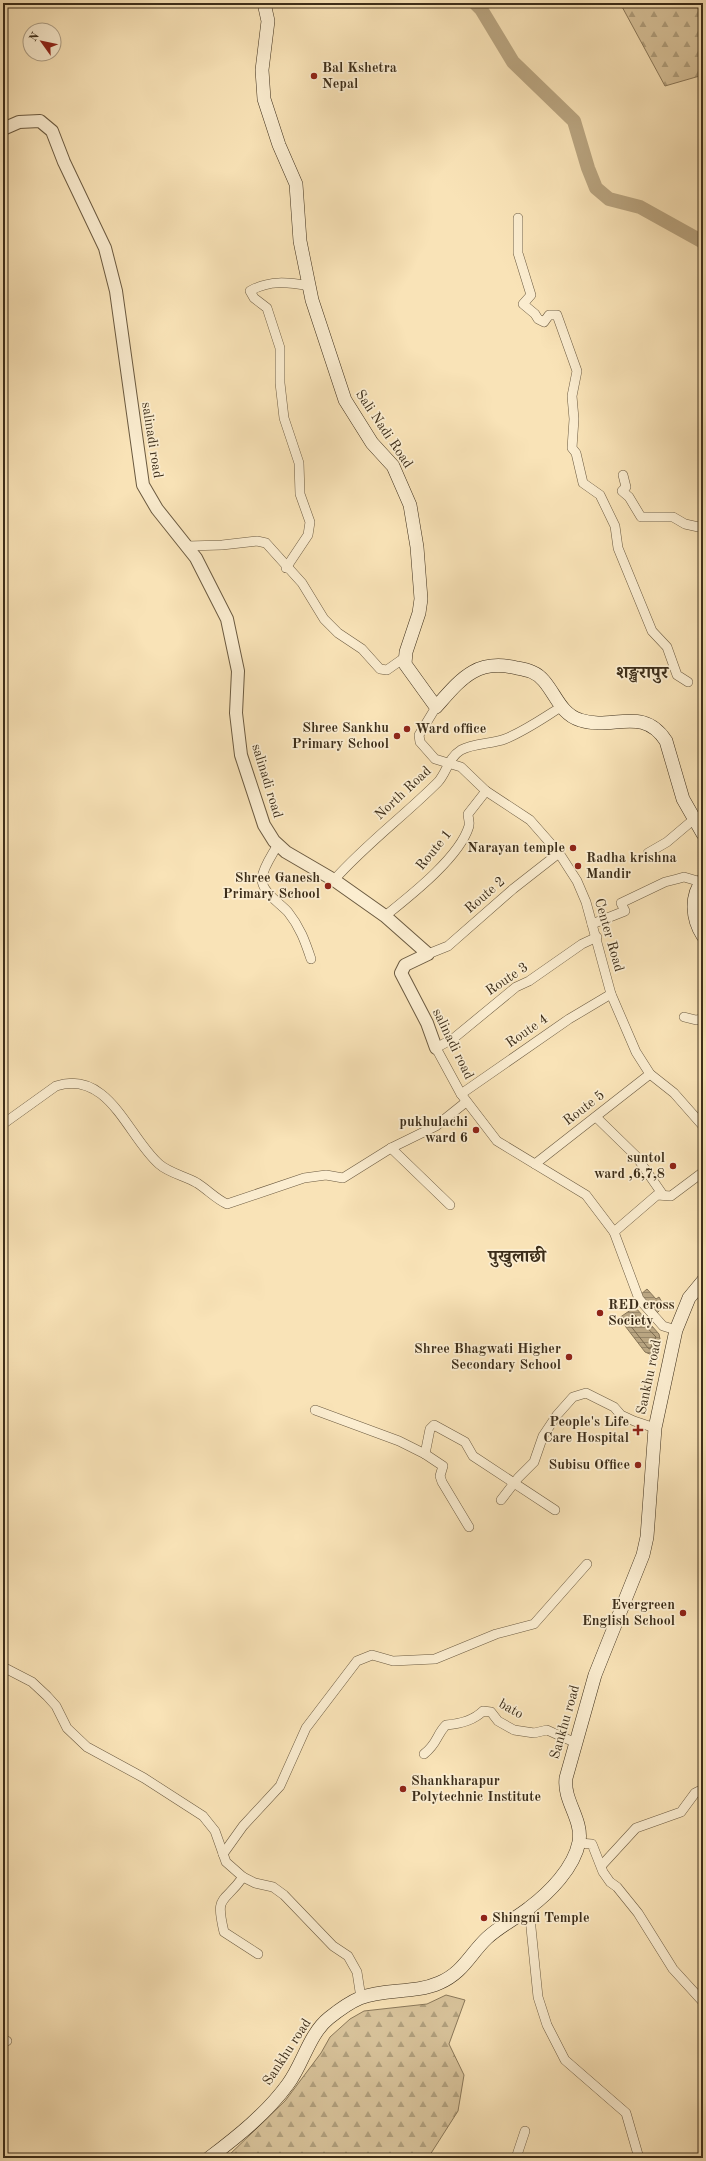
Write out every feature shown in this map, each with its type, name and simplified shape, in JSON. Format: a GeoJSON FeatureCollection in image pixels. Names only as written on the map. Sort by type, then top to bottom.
{"type":"FeatureCollection","features":[{"type":"Feature","properties":{"kind":"main road","name":"Sali Nadi Road"},"geometry":{"type":"LineString","coordinates":[[264,3],[268,21],[262,70],[264,99],[277,139],[296,184],[300,241],[309,286],[344,400],[372,443],[393,466],[410,505],[417,547],[421,599],[416,626],[404,658]]}},
{"type":"Feature","properties":{"kind":"main road"},"geometry":{"type":"LineString","coordinates":[[404,658],[407,668],[436,708],[462,678],[480,669],[499,664],[524,669],[537,674],[544,680],[561,707],[572,716],[582,721],[603,723],[642,721],[657,730],[666,741],[673,761],[679,788],[693,820],[703,834]]}},
{"type":"Feature","properties":{"kind":"main road"},"geometry":{"type":"LineString","coordinates":[[702,881],[694,899],[694,913],[703,936]]}},
{"type":"Feature","properties":{"kind":"main road","name":"Sankhu road"},"geometry":{"type":"LineString","coordinates":[[208,2158],[270,2105],[288,2083],[314,2036],[327,2020],[344,2007],[360,1998],[380,1993],[424,1988],[449,1979],[464,1966],[486,1939],[529,1908],[558,1880],[574,1856],[579,1842],[580,1829],[567,1795],[565,1785],[595,1675],[643,1555],[647,1537],[655,1428],[676,1330],[689,1298],[703,1280]]}},
{"type":"Feature","properties":{"kind":"street","name":"salinadi road"},"geometry":{"type":"LineString","coordinates":[[3,129],[19,122],[40,121],[52,130],[61,156],[105,248],[116,291],[143,485],[158,509],[188,546],[227,619],[238,671],[236,713],[241,754],[264,825],[286,852],[334,880],[385,916],[428,954],[405,965],[401,973],[427,1023],[436,1048],[463,1098],[497,1141],[586,1195],[614,1232],[639,1299],[663,1326],[676,1330]]}},
{"type":"Feature","properties":{"kind":"street"},"geometry":{"type":"LineString","coordinates":[[518,218],[518,253],[531,295],[523,304],[535,314],[538,319],[544,322],[549,315],[557,315],[578,371],[572,396],[574,419],[572,448],[576,453],[583,483],[602,498],[615,526],[618,548],[652,631],[667,647],[677,675],[688,682]]}},
{"type":"Feature","properties":{"kind":"street"},"geometry":{"type":"LineString","coordinates":[[286,568],[308,535],[311,527],[300,494],[299,463],[284,418],[280,383],[280,348],[267,308],[254,298],[250,291],[264,284],[283,282],[309,286]]}},
{"type":"Feature","properties":{"kind":"street"},"geometry":{"type":"LineString","coordinates":[[623,475],[626,487],[622,491],[629,497],[641,517],[673,516],[685,524],[703,528]]}},
{"type":"Feature","properties":{"kind":"street"},"geometry":{"type":"LineString","coordinates":[[188,546],[262,541],[269,546],[286,568],[302,583],[324,619],[338,633],[362,649],[380,669],[388,670],[404,658]]}},
{"type":"Feature","properties":{"kind":"street","name":"North Road"},"geometry":{"type":"LineString","coordinates":[[334,880],[376,838],[436,784],[441,778],[448,762],[462,750],[507,738],[532,726],[561,707]]}},
{"type":"Feature","properties":{"kind":"street","name":"Center Road"},"geometry":{"type":"LineString","coordinates":[[436,708],[421,731],[419,741],[435,759],[443,763],[448,762],[461,767],[486,790],[530,820],[558,853],[577,882],[586,902],[597,937],[611,994],[636,1052],[650,1074],[674,1092],[703,1126]]}},
{"type":"Feature","properties":{"kind":"street","name":"Route 1"},"geometry":{"type":"LineString","coordinates":[[385,916],[428,882],[454,851],[469,826],[468,814],[486,790]]}},
{"type":"Feature","properties":{"kind":"street"},"geometry":{"type":"LineString","coordinates":[[648,853],[667,842],[693,820]]}},
{"type":"Feature","properties":{"kind":"street"},"geometry":{"type":"LineString","coordinates":[[278,844],[263,874],[263,883],[268,892],[288,913],[300,930],[311,959]]}},
{"type":"Feature","properties":{"kind":"street","name":"Route 2"},"geometry":{"type":"LineString","coordinates":[[428,954],[448,946],[513,889],[558,853]]}},
{"type":"Feature","properties":{"kind":"street"},"geometry":{"type":"LineString","coordinates":[[592,924],[625,911],[621,903],[665,882],[684,877],[702,881]]}},
{"type":"Feature","properties":{"kind":"street","name":"Route 3"},"geometry":{"type":"LineString","coordinates":[[436,1048],[454,1038],[516,987],[529,981],[582,944],[597,937]]}},
{"type":"Feature","properties":{"kind":"street","name":"Route 4"},"geometry":{"type":"LineString","coordinates":[[3,1124],[56,1086],[65,1084],[94,1087],[114,1106],[147,1152],[160,1165],[197,1183],[227,1204],[304,1178],[326,1175],[343,1178],[391,1148],[436,1126],[463,1098],[569,1019],[611,994]]}},
{"type":"Feature","properties":{"kind":"street"},"geometry":{"type":"LineString","coordinates":[[684,1017],[696,1020],[703,1019]]}},
{"type":"Feature","properties":{"kind":"street","name":"Route 5"},"geometry":{"type":"LineString","coordinates":[[535,1164],[650,1074]]}},
{"type":"Feature","properties":{"kind":"street"},"geometry":{"type":"LineString","coordinates":[[596,1117],[636,1156],[663,1195]]}},
{"type":"Feature","properties":{"kind":"street"},"geometry":{"type":"LineString","coordinates":[[391,1148],[450,1205]]}},
{"type":"Feature","properties":{"kind":"street"},"geometry":{"type":"LineString","coordinates":[[614,1232],[657,1195],[671,1196],[703,1172]]}},
{"type":"Feature","properties":{"kind":"street"},"geometry":{"type":"LineString","coordinates":[[501,1500],[513,1484],[534,1462],[543,1436],[557,1415],[573,1397],[586,1393],[594,1396],[614,1408],[621,1415],[655,1428]]}},
{"type":"Feature","properties":{"kind":"street"},"geometry":{"type":"LineString","coordinates":[[315,1410],[399,1441],[425,1454],[443,1466],[440,1476],[442,1482],[469,1526]]}},
{"type":"Feature","properties":{"kind":"street"},"geometry":{"type":"LineString","coordinates":[[425,1454],[430,1429],[434,1425],[465,1442],[473,1456],[513,1484],[555,1510]]}},
{"type":"Feature","properties":{"kind":"street"},"geometry":{"type":"LineString","coordinates":[[223,1854],[243,1826],[280,1786],[306,1728],[357,1661],[372,1655],[393,1661],[435,1659],[496,1634],[534,1624],[587,1564]]}},
{"type":"Feature","properties":{"kind":"street"},"geometry":{"type":"LineString","coordinates":[[3,1667],[32,1682],[47,1696],[56,1706],[67,1728],[87,1747],[144,1778],[204,1816],[215,1831],[226,1862],[243,1877],[255,1884],[273,1888],[284,1895],[332,1946],[348,1956],[357,1972],[360,1998]]}},
{"type":"Feature","properties":{"kind":"street","name":"bato"},"geometry":{"type":"LineString","coordinates":[[424,1754],[435,1744],[441,1730],[446,1725],[455,1724],[477,1716],[483,1710],[490,1712],[498,1721],[514,1730],[534,1733],[547,1730],[576,1743]]}},
{"type":"Feature","properties":{"kind":"street"},"geometry":{"type":"LineString","coordinates":[[602,1866],[636,1828],[681,1812],[699,1790],[703,1792]]}},
{"type":"Feature","properties":{"kind":"street"},"geometry":{"type":"LineString","coordinates":[[579,1842],[592,1844],[610,1882],[617,1887],[638,1913],[673,1969],[703,2002]]}},
{"type":"Feature","properties":{"kind":"street"},"geometry":{"type":"LineString","coordinates":[[243,1877],[234,1889],[221,1900],[219,1910],[224,1932],[258,1954]]}},
{"type":"Feature","properties":{"kind":"street"},"geometry":{"type":"LineString","coordinates":[[529,1908],[538,1997],[546,2025],[566,2060],[626,2113],[640,2158]]}},
{"type":"Feature","properties":{"kind":"street"},"geometry":{"type":"LineString","coordinates":[[516,2158],[525,2131]]}},
{"type":"Feature","properties":{"kind":"green space"},"geometry":{"type":"Polygon","coordinates":[[[620,3],[703,3],[703,75],[665,86],[620,3]]]}},
{"type":"Feature","properties":{"kind":"green space"},"geometry":{"type":"Polygon","coordinates":[[[446,1995],[465,2000],[449,2044],[464,2075],[458,2111],[428,2158],[226,2158],[285,2101],[321,2053],[330,2037],[350,2019],[364,2011],[427,2004],[446,1995]]]}},
{"type":"Feature","properties":{"kind":"water"},"geometry":{"type":"Polygon","coordinates":[[[647,1289],[656,1299],[659,1297],[664,1306],[657,1313],[640,1295],[647,1289]]]}},
{"type":"Feature","properties":{"kind":"water"},"geometry":{"type":"Polygon","coordinates":[[[635,1307],[659,1334],[660,1339],[652,1355],[645,1352],[619,1318],[635,1307]]]}},
{"type":"Feature","properties":{"kind":"waterway"},"geometry":{"type":"LineString","coordinates":[[475,3],[481,9],[513,62],[574,121],[588,168],[596,188],[609,199],[640,207],[703,242]]}},
{"type":"Feature","properties":{"kind":"place","name":"Bal Kshetra Nepal"},"geometry":{"type":"Point","coordinates":[314,76]}},
{"type":"Feature","properties":{"kind":"place","name":"Ward office"},"geometry":{"type":"Point","coordinates":[407,729]}},
{"type":"Feature","properties":{"kind":"place","name":"Shree Sankhu Primary School"},"geometry":{"type":"Point","coordinates":[397,736]}},
{"type":"Feature","properties":{"kind":"place","name":"Narayan temple"},"geometry":{"type":"Point","coordinates":[573,848]}},
{"type":"Feature","properties":{"kind":"place","name":"Radha krishna Mandir"},"geometry":{"type":"Point","coordinates":[578,866]}},
{"type":"Feature","properties":{"kind":"place","name":"Shree Ganesh Primary School"},"geometry":{"type":"Point","coordinates":[328,886]}},
{"type":"Feature","properties":{"kind":"place","name":"pukhulachi ward 6"},"geometry":{"type":"Point","coordinates":[476,1130]}},
{"type":"Feature","properties":{"kind":"place","name":"suntol ward ,6,7,8"},"geometry":{"type":"Point","coordinates":[673,1166]}},
{"type":"Feature","properties":{"kind":"place","name":"RED cross Society"},"geometry":{"type":"Point","coordinates":[600,1313]}},
{"type":"Feature","properties":{"kind":"place","name":"Shree Bhagwati Higher Secondary School"},"geometry":{"type":"Point","coordinates":[569,1357]}},
{"type":"Feature","properties":{"kind":"place","name":"People's Life Care Hospital"},"geometry":{"type":"Point","coordinates":[638,1430]}},
{"type":"Feature","properties":{"kind":"place","name":"Subisu Office"},"geometry":{"type":"Point","coordinates":[638,1465]}},
{"type":"Feature","properties":{"kind":"place","name":"Evergreen English School"},"geometry":{"type":"Point","coordinates":[683,1613]}},
{"type":"Feature","properties":{"kind":"place","name":"Shankharapur Polytechnic Institute"},"geometry":{"type":"Point","coordinates":[403,1789]}},
{"type":"Feature","properties":{"kind":"place","name":"Shingni Temple"},"geometry":{"type":"Point","coordinates":[484,1918]}},
{"type":"Feature","properties":{"kind":"district","name":"शङ्खरापुर"},"geometry":{"type":"Point","coordinates":[642,673]}},
{"type":"Feature","properties":{"kind":"district","name":"पुखुलाछी"},"geometry":{"type":"Point","coordinates":[517,1257]}}]}
